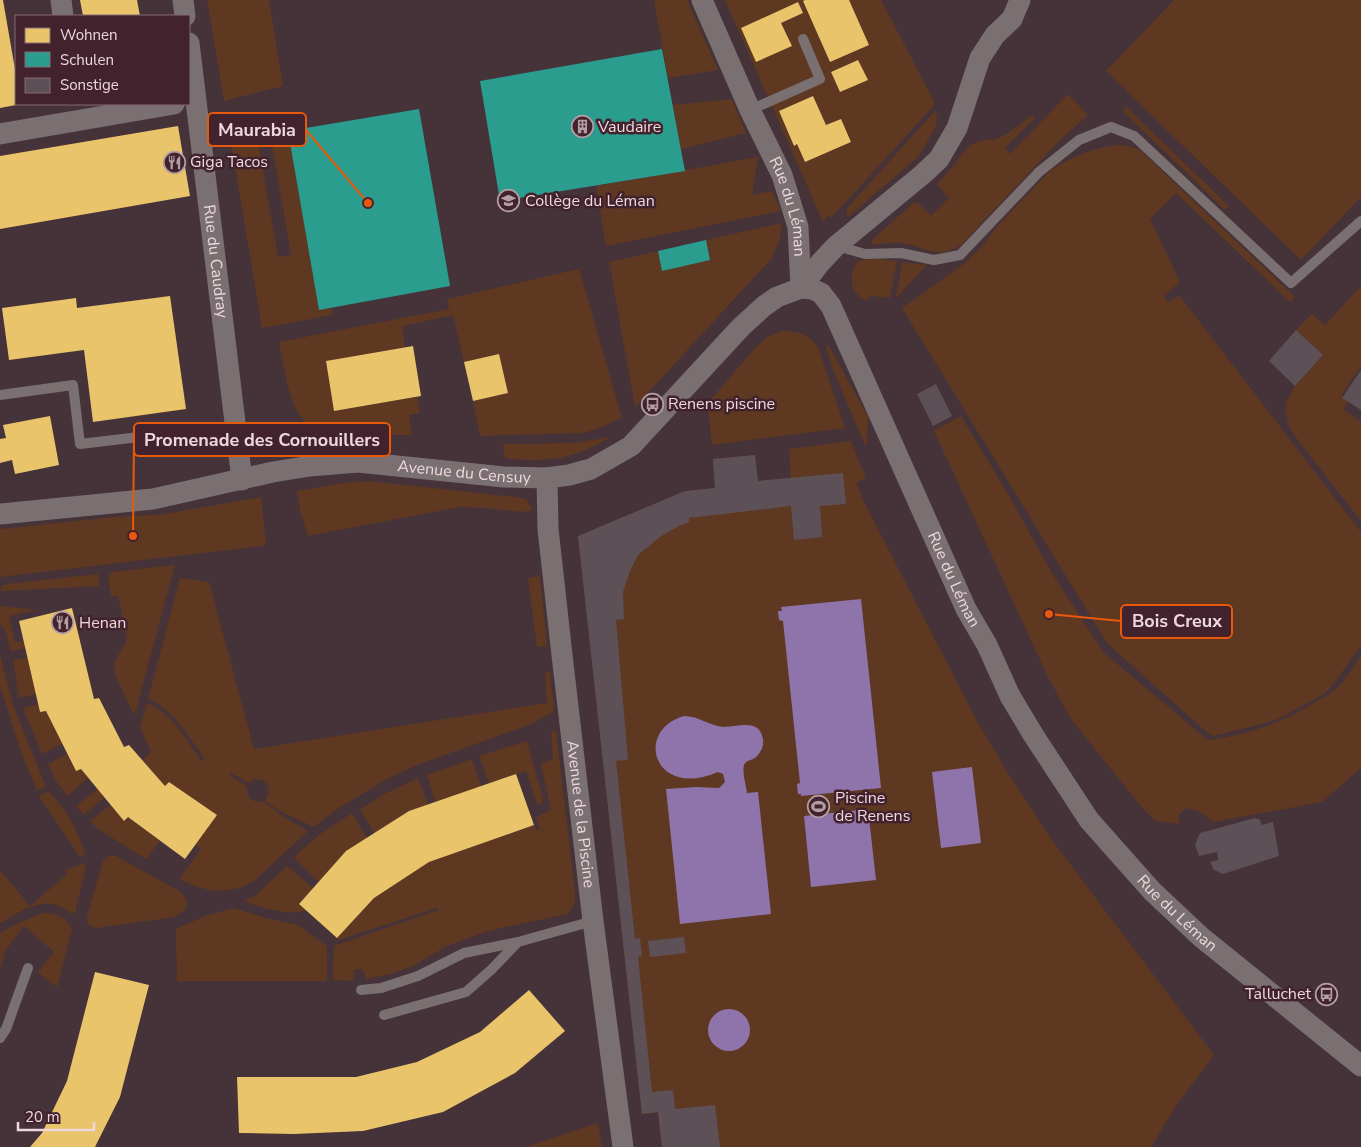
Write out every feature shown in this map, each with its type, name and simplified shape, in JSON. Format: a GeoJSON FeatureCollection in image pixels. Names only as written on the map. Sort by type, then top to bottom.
{"type":"FeatureCollection","features":[{"type":"Feature","properties":{"kind":"street"},"geometry":{"type":"LineString","coordinates":[[61,0],[63,15]]}},
{"type":"Feature","properties":{"kind":"street"},"geometry":{"type":"LineString","coordinates":[[183,0],[185,15]]}},
{"type":"Feature","properties":{"kind":"street","name":"Rue du Léman"},"geometry":{"type":"LineString","coordinates":[[702,0],[750,110],[782,175],[797,220],[801,288],[812,289],[821,293],[831,306],[966,609],[1024,720],[1089,820],[1152,891],[1201,937],[1361,1066]]}},
{"type":"Feature","properties":{"kind":"street"},"geometry":{"type":"LineString","coordinates":[[801,288],[836,246],[923,174],[938,159],[957,128],[980,58],[995,35],[1016,9]]}},
{"type":"Feature","properties":{"kind":"street","name":"Rue du Caudray"},"geometry":{"type":"LineString","coordinates":[[190,63],[192,100],[242,480]]}},
{"type":"Feature","properties":{"kind":"street"},"geometry":{"type":"LineString","coordinates":[[0,134],[78,112],[162,105]]}},
{"type":"Feature","properties":{"kind":"street","name":"Avenue du Censuy"},"geometry":{"type":"LineString","coordinates":[[0,514],[153,499],[273,472],[310,466],[358,462],[504,478],[547,478],[591,469],[631,446],[741,327],[764,306],[776,297],[801,288]]}},
{"type":"Feature","properties":{"kind":"street","name":"Avenue de la Piscine"},"geometry":{"type":"LineString","coordinates":[[547,478],[550,548],[593,921],[624,1147]]}},
{"type":"Feature","properties":{"kind":"lane"},"geometry":{"type":"LineString","coordinates":[[750,110],[820,79],[803,39]]}},
{"type":"Feature","properties":{"kind":"lane"},"geometry":{"type":"LineString","coordinates":[[836,246],[865,254],[901,253],[934,260],[960,255],[1039,172],[1078,140],[1111,127],[1134,136],[1291,282],[1361,221]]}},
{"type":"Feature","properties":{"kind":"lane"},"geometry":{"type":"LineString","coordinates":[[0,395],[73,385],[80,444],[156,435]]}},
{"type":"Feature","properties":{"kind":"lane"},"geometry":{"type":"LineString","coordinates":[[361,990],[381,988],[418,976],[464,953],[518,942],[593,921]]}},
{"type":"Feature","properties":{"kind":"lane"},"geometry":{"type":"LineString","coordinates":[[384,1015],[466,992],[518,942]]}},
{"type":"Feature","properties":{"kind":"lane"},"geometry":{"type":"LineString","coordinates":[[0,1038],[6,1028],[28,968]]}},
{"type":"Feature","properties":{"kind":"shaded area"},"geometry":{"type":"Polygon","coordinates":[[[207,0],[269,0],[283,86],[224,101],[207,0]]]}},
{"type":"Feature","properties":{"kind":"shaded area"},"geometry":{"type":"Polygon","coordinates":[[[654,0],[687,0],[718,70],[668,78],[654,0]]]}},
{"type":"Feature","properties":{"kind":"shaded area"},"geometry":{"type":"Polygon","coordinates":[[[725,0],[805,0],[803,1],[830,62],[869,45],[849,0],[881,0],[934,101],[934,105],[929,111],[831,218],[828,216],[823,222],[725,0]],[[798,2],[741,28],[756,62],[791,46],[781,23],[803,13],[798,2]],[[858,60],[831,72],[840,92],[867,80],[858,60]],[[813,96],[779,111],[793,146],[797,144],[805,162],[851,142],[841,119],[826,125],[813,96]]]}},
{"type":"Feature","properties":{"kind":"shaded area"},"geometry":{"type":"Polygon","coordinates":[[[1174,0],[1361,0],[1361,197],[1301,260],[1106,71],[1174,0]]]}},
{"type":"Feature","properties":{"kind":"shaded area"},"geometry":{"type":"Polygon","coordinates":[[[1068,94],[1088,115],[1061,139],[961,245],[952,250],[937,252],[901,243],[873,245],[872,240],[913,203],[918,203],[931,216],[949,198],[937,184],[970,145],[983,140],[994,140],[1007,134],[1032,115],[1035,118],[1005,148],[1010,154],[1068,94]]]}},
{"type":"Feature","properties":{"kind":"shaded area"},"geometry":{"type":"Polygon","coordinates":[[[732,99],[746,133],[681,149],[673,105],[732,99]]]}},
{"type":"Feature","properties":{"kind":"shaded area"},"geometry":{"type":"Polygon","coordinates":[[[1126,107],[1229,206],[1225,210],[1123,111],[1126,107]]]}},
{"type":"Feature","properties":{"kind":"shaded area"},"geometry":{"type":"Polygon","coordinates":[[[936,110],[937,121],[934,130],[918,157],[848,217],[846,214],[848,207],[936,110]]]}},
{"type":"Feature","properties":{"kind":"shaded area"},"geometry":{"type":"Polygon","coordinates":[[[254,119],[278,257],[291,255],[270,134],[288,131],[319,309],[331,308],[333,315],[262,328],[228,124],[254,119]]]}},
{"type":"Feature","properties":{"kind":"shaded area"},"geometry":{"type":"Polygon","coordinates":[[[1118,145],[1140,150],[1295,297],[1290,302],[1176,193],[1150,219],[1180,282],[1164,296],[1168,303],[1179,295],[1361,532],[1361,646],[1324,694],[1278,719],[1213,736],[1107,643],[902,308],[965,263],[984,244],[998,225],[1051,170],[1083,153],[1118,145]]]}},
{"type":"Feature","properties":{"kind":"shaded area"},"geometry":{"type":"Polygon","coordinates":[[[758,157],[752,195],[772,191],[781,211],[606,246],[596,186],[758,157]]]}},
{"type":"Feature","properties":{"kind":"shaded area"},"geometry":{"type":"Polygon","coordinates":[[[782,223],[780,238],[772,258],[635,407],[609,262],[658,251],[663,270],[710,260],[706,240],[782,223]]]}},
{"type":"Feature","properties":{"kind":"shaded area"},"geometry":{"type":"Polygon","coordinates":[[[874,258],[897,261],[890,298],[870,296],[867,301],[861,298],[854,289],[852,278],[858,261],[874,258]]]}},
{"type":"Feature","properties":{"kind":"shaded area"},"geometry":{"type":"Polygon","coordinates":[[[902,262],[927,265],[896,298],[902,262]]]}},
{"type":"Feature","properties":{"kind":"shaded area"},"geometry":{"type":"Polygon","coordinates":[[[579,269],[622,418],[597,429],[582,433],[480,436],[473,401],[508,393],[499,354],[464,362],[453,315],[402,326],[405,347],[326,361],[334,411],[417,397],[420,413],[409,415],[412,435],[337,435],[306,423],[295,408],[288,387],[279,342],[449,309],[447,299],[579,269]]]}},
{"type":"Feature","properties":{"kind":"shaded area"},"geometry":{"type":"Polygon","coordinates":[[[1361,286],[1361,366],[1341,396],[1348,401],[1343,409],[1361,422],[1361,521],[1289,427],[1285,408],[1295,386],[1323,355],[1296,330],[1312,314],[1325,325],[1361,286]]]}},
{"type":"Feature","properties":{"kind":"shaded area"},"geometry":{"type":"Polygon","coordinates":[[[780,331],[806,336],[818,347],[845,428],[712,445],[708,408],[712,398],[756,347],[766,338],[780,331]]]}},
{"type":"Feature","properties":{"kind":"shaded area"},"geometry":{"type":"Polygon","coordinates":[[[829,346],[868,417],[867,445],[865,445],[834,372],[826,347],[829,346]]]}},
{"type":"Feature","properties":{"kind":"shaded area"},"geometry":{"type":"Polygon","coordinates":[[[961,416],[1008,494],[1053,575],[1104,653],[1208,740],[1237,735],[1264,727],[1303,709],[1338,687],[1361,656],[1361,768],[1322,802],[1214,822],[1198,811],[1186,808],[1178,816],[1180,824],[1156,821],[1143,809],[1071,719],[1048,677],[934,431],[961,416]]]}},
{"type":"Feature","properties":{"kind":"shaded area"},"geometry":{"type":"Polygon","coordinates":[[[611,437],[586,450],[552,459],[527,460],[506,458],[504,456],[503,444],[574,443],[611,437]]]}},
{"type":"Feature","properties":{"kind":"shaded area","name":"Piscine de Renens"},"geometry":{"type":"Polygon","coordinates":[[[851,441],[866,478],[856,483],[864,502],[977,721],[1011,778],[1052,840],[1214,1055],[1176,1106],[1151,1147],[662,1147],[658,1113],[642,1114],[578,536],[685,491],[715,488],[713,459],[755,455],[758,481],[791,478],[789,449],[851,441]]]}},
{"type":"Feature","properties":{"kind":"shaded area"},"geometry":{"type":"Polygon","coordinates":[[[369,481],[523,498],[528,501],[532,510],[522,512],[460,507],[308,536],[300,510],[297,491],[343,483],[369,481]]]}},
{"type":"Feature","properties":{"kind":"shaded area"},"geometry":{"type":"Polygon","coordinates":[[[261,497],[266,543],[263,546],[0,577],[0,529],[124,516],[159,515],[261,497]]]}},
{"type":"Feature","properties":{"kind":"shaded area"},"geometry":{"type":"Polygon","coordinates":[[[175,565],[135,714],[115,675],[114,663],[127,640],[118,596],[111,596],[108,577],[113,572],[175,565]]]}},
{"type":"Feature","properties":{"kind":"shaded area"},"geometry":{"type":"Polygon","coordinates":[[[98,574],[99,586],[1,591],[1,586],[7,584],[98,574]]]}},
{"type":"Feature","properties":{"kind":"shaded area"},"geometry":{"type":"Polygon","coordinates":[[[540,576],[547,646],[537,647],[528,578],[540,576]]]}},
{"type":"Feature","properties":{"kind":"shaded area"},"geometry":{"type":"Polygon","coordinates":[[[180,578],[209,582],[254,749],[547,703],[545,673],[550,672],[554,711],[532,724],[417,765],[387,779],[337,809],[314,827],[270,805],[265,800],[268,789],[267,784],[263,780],[255,779],[249,783],[231,773],[230,776],[247,786],[248,795],[251,799],[259,802],[263,801],[284,817],[308,831],[254,881],[245,886],[226,890],[197,887],[179,879],[201,849],[196,845],[217,815],[169,782],[165,786],[143,760],[151,752],[140,727],[147,703],[156,707],[170,719],[204,762],[204,757],[172,716],[157,703],[148,699],[180,578]]]}},
{"type":"Feature","properties":{"kind":"shaded area"},"geometry":{"type":"Polygon","coordinates":[[[861,599],[881,788],[801,796],[801,794],[798,794],[797,784],[800,783],[783,621],[779,620],[778,611],[782,611],[781,607],[861,599]]]}},
{"type":"Feature","properties":{"kind":"shaded area"},"geometry":{"type":"Polygon","coordinates":[[[0,606],[37,610],[9,616],[15,642],[24,641],[25,648],[11,651],[5,630],[0,624],[0,606]]]}},
{"type":"Feature","properties":{"kind":"shaded area"},"geometry":{"type":"Polygon","coordinates":[[[0,654],[13,705],[46,787],[37,791],[21,752],[0,686],[0,654]]]}},
{"type":"Feature","properties":{"kind":"shaded area"},"geometry":{"type":"Polygon","coordinates":[[[28,658],[36,694],[19,698],[13,660],[28,658]]]}},
{"type":"Feature","properties":{"kind":"shaded area"},"geometry":{"type":"Polygon","coordinates":[[[38,704],[40,712],[46,711],[62,744],[42,754],[23,708],[38,704]]]}},
{"type":"Feature","properties":{"kind":"shaded area"},"geometry":{"type":"Polygon","coordinates":[[[684,716],[724,727],[753,726],[761,732],[763,739],[762,749],[756,757],[745,763],[743,772],[747,793],[758,792],[771,914],[680,924],[666,789],[719,788],[725,782],[723,774],[718,772],[696,778],[678,777],[665,770],[658,760],[656,747],[659,735],[668,724],[684,716]]]}},
{"type":"Feature","properties":{"kind":"shaded area"},"geometry":{"type":"Polygon","coordinates":[[[556,731],[575,893],[575,902],[568,914],[482,933],[447,946],[413,966],[391,974],[367,979],[362,969],[354,970],[353,981],[333,980],[334,946],[439,910],[437,908],[339,940],[337,938],[374,898],[429,862],[534,825],[537,831],[540,830],[536,817],[551,810],[541,764],[553,759],[551,732],[556,731]]]}},
{"type":"Feature","properties":{"kind":"shaded area"},"geometry":{"type":"Polygon","coordinates":[[[527,741],[543,799],[541,805],[536,801],[526,771],[489,783],[479,756],[527,741]]]}},
{"type":"Feature","properties":{"kind":"shaded area"},"geometry":{"type":"Polygon","coordinates":[[[67,754],[75,771],[81,769],[88,777],[68,796],[55,780],[48,764],[67,754]]]}},
{"type":"Feature","properties":{"kind":"shaded area"},"geometry":{"type":"Polygon","coordinates":[[[472,759],[481,786],[435,802],[427,775],[472,759]]]}},
{"type":"Feature","properties":{"kind":"shaded area"},"geometry":{"type":"Polygon","coordinates":[[[972,767],[981,843],[941,848],[932,772],[972,767]]]}},
{"type":"Feature","properties":{"kind":"shaded area"},"geometry":{"type":"Polygon","coordinates":[[[418,778],[428,805],[409,811],[374,833],[360,810],[382,795],[418,778]]]}},
{"type":"Feature","properties":{"kind":"shaded area"},"geometry":{"type":"Polygon","coordinates":[[[98,789],[104,798],[84,815],[76,806],[98,789]]]}},
{"type":"Feature","properties":{"kind":"shaded area"},"geometry":{"type":"Polygon","coordinates":[[[49,791],[71,821],[85,855],[80,857],[40,798],[39,796],[49,791]]]}},
{"type":"Feature","properties":{"kind":"shaded area"},"geometry":{"type":"Polygon","coordinates":[[[110,805],[124,821],[128,817],[160,841],[146,859],[98,829],[90,821],[110,805]]]}},
{"type":"Feature","properties":{"kind":"shaded area"},"geometry":{"type":"Polygon","coordinates":[[[868,809],[876,880],[811,887],[804,816],[868,809]]]}},
{"type":"Feature","properties":{"kind":"shaded area"},"geometry":{"type":"Polygon","coordinates":[[[352,813],[367,838],[346,851],[319,882],[294,857],[319,835],[352,813]]]}},
{"type":"Feature","properties":{"kind":"shaded area"},"geometry":{"type":"Polygon","coordinates":[[[111,855],[181,892],[187,902],[185,910],[175,917],[97,928],[92,927],[87,922],[87,916],[103,861],[111,855]]]}},
{"type":"Feature","properties":{"kind":"shaded area"},"geometry":{"type":"Polygon","coordinates":[[[86,863],[75,912],[71,914],[62,907],[53,904],[35,905],[0,923],[0,870],[30,906],[67,874],[65,870],[86,863]]]}},
{"type":"Feature","properties":{"kind":"shaded area"},"geometry":{"type":"Polygon","coordinates":[[[287,866],[313,888],[299,903],[306,910],[284,912],[244,901],[256,895],[287,866]]]}},
{"type":"Feature","properties":{"kind":"shaded area"},"geometry":{"type":"Polygon","coordinates":[[[234,908],[298,925],[327,946],[327,981],[177,981],[176,929],[205,916],[234,908]]]}},
{"type":"Feature","properties":{"kind":"shaded area"},"geometry":{"type":"Polygon","coordinates":[[[42,913],[60,916],[72,929],[57,987],[38,972],[54,952],[24,926],[5,951],[0,970],[0,933],[42,913]]]}},
{"type":"Feature","properties":{"kind":"shaded area"},"geometry":{"type":"Polygon","coordinates":[[[733,1009],[741,1012],[747,1018],[750,1030],[747,1042],[741,1048],[725,1051],[717,1048],[711,1042],[708,1026],[711,1018],[717,1012],[733,1009]]]}},
{"type":"Feature","properties":{"kind":"shaded area"},"geometry":{"type":"Polygon","coordinates":[[[598,1123],[602,1147],[525,1147],[598,1123]]]}},
{"type":"Feature","properties":{"kind":"building: Wohnen"},"geometry":{"type":"Polygon","coordinates":[[[0,0],[3,0],[15,69],[16,105],[0,108],[0,0]]]}},
{"type":"Feature","properties":{"kind":"building: Wohnen"},"geometry":{"type":"Polygon","coordinates":[[[80,0],[137,0],[140,15],[83,15],[80,0]]]}},
{"type":"Feature","properties":{"kind":"building: Wohnen"},"geometry":{"type":"Polygon","coordinates":[[[849,0],[869,45],[830,62],[803,1],[849,0]]]}},
{"type":"Feature","properties":{"kind":"building: Wohnen"},"geometry":{"type":"Polygon","coordinates":[[[798,2],[803,13],[781,23],[792,46],[756,62],[741,28],[798,2]]]}},
{"type":"Feature","properties":{"kind":"building: Wohnen"},"geometry":{"type":"Polygon","coordinates":[[[858,60],[868,80],[840,92],[831,72],[858,60]]]}},
{"type":"Feature","properties":{"kind":"building: Wohnen"},"geometry":{"type":"Polygon","coordinates":[[[813,96],[826,125],[841,119],[851,142],[805,162],[797,144],[794,146],[779,111],[813,96]]]}},
{"type":"Feature","properties":{"kind":"building: Wohnen"},"geometry":{"type":"Polygon","coordinates":[[[178,126],[190,196],[0,229],[0,156],[178,126]]]}},
{"type":"Feature","properties":{"kind":"building: Wohnen"},"geometry":{"type":"Polygon","coordinates":[[[170,296],[186,409],[93,422],[84,350],[9,360],[2,308],[76,298],[77,308],[170,296]]]}},
{"type":"Feature","properties":{"kind":"building: Wohnen"},"geometry":{"type":"Polygon","coordinates":[[[413,346],[421,396],[334,411],[326,361],[413,346]]]}},
{"type":"Feature","properties":{"kind":"building: Wohnen"},"geometry":{"type":"Polygon","coordinates":[[[499,354],[508,393],[473,401],[464,362],[499,354]]]}},
{"type":"Feature","properties":{"kind":"building: Wohnen"},"geometry":{"type":"Polygon","coordinates":[[[50,416],[59,465],[15,474],[12,460],[0,463],[0,439],[6,438],[3,425],[50,416]]]}},
{"type":"Feature","properties":{"kind":"building: Wohnen"},"geometry":{"type":"Polygon","coordinates":[[[72,608],[94,699],[99,698],[124,747],[129,745],[165,786],[169,782],[217,815],[185,859],[128,817],[124,821],[81,769],[76,771],[46,711],[40,712],[19,621],[72,608]]]}},
{"type":"Feature","properties":{"kind":"building: Wohnen"},"geometry":{"type":"Polygon","coordinates":[[[516,774],[534,825],[429,862],[374,898],[337,938],[299,904],[346,851],[409,811],[516,774]]]}},
{"type":"Feature","properties":{"kind":"building: Wohnen"},"geometry":{"type":"Polygon","coordinates":[[[95,972],[149,985],[120,1097],[95,1147],[30,1147],[42,1133],[67,1081],[95,972]]]}},
{"type":"Feature","properties":{"kind":"building: Wohnen"},"geometry":{"type":"Polygon","coordinates":[[[529,990],[565,1031],[515,1073],[443,1112],[363,1131],[294,1134],[239,1133],[237,1077],[356,1077],[417,1062],[480,1032],[529,990]]]}},
{"type":"Feature","properties":{"kind":"building: Schulen","name":"Vaudaire"},"geometry":{"type":"Polygon","coordinates":[[[662,49],[685,171],[500,201],[480,81],[662,49]]]}},
{"type":"Feature","properties":{"kind":"building: Schulen"},"geometry":{"type":"Polygon","coordinates":[[[419,109],[450,286],[319,310],[288,131],[419,109]]]}},
{"type":"Feature","properties":{"kind":"building: Schulen"},"geometry":{"type":"Polygon","coordinates":[[[706,240],[710,260],[662,271],[658,251],[706,240]]]}},
{"type":"Feature","properties":{"kind":"building: Sonstige"},"geometry":{"type":"Polygon","coordinates":[[[1296,330],[1323,355],[1295,386],[1269,361],[1296,330]]]}},
{"type":"Feature","properties":{"kind":"building: Sonstige"},"geometry":{"type":"Polygon","coordinates":[[[1361,370],[1361,410],[1342,398],[1361,370]]]}},
{"type":"Feature","properties":{"kind":"building: Sonstige"},"geometry":{"type":"Polygon","coordinates":[[[936,384],[952,416],[933,426],[917,394],[936,384]]]}},
{"type":"Feature","properties":{"kind":"building: Sonstige"},"geometry":{"type":"Polygon","coordinates":[[[755,455],[758,481],[843,473],[846,504],[820,506],[822,537],[794,540],[791,506],[689,518],[689,522],[661,536],[638,555],[623,592],[624,619],[616,620],[628,760],[616,761],[635,939],[640,938],[642,956],[638,957],[652,1092],[673,1090],[675,1109],[715,1105],[720,1147],[662,1147],[658,1112],[642,1114],[578,536],[685,491],[715,488],[713,459],[755,455]]]}},
{"type":"Feature","properties":{"kind":"building: Sonstige"},"geometry":{"type":"Polygon","coordinates":[[[1255,818],[1260,820],[1262,825],[1273,822],[1279,856],[1223,874],[1214,870],[1210,862],[1218,860],[1217,852],[1199,856],[1195,845],[1200,833],[1255,818]]]}},
{"type":"Feature","properties":{"kind":"building: Sonstige"},"geometry":{"type":"Polygon","coordinates":[[[684,937],[686,953],[650,957],[648,941],[684,937]]]}},
{"type":"Feature","properties":{"kind":"place","name":"Vaudaire"},"geometry":{"type":"Point","coordinates":[582,127]}},
{"type":"Feature","properties":{"kind":"place","name":"Giga Tacos"},"geometry":{"type":"Point","coordinates":[174,162]}},
{"type":"Feature","properties":{"kind":"place","name":"Collège du Léman"},"geometry":{"type":"Point","coordinates":[509,201]}},
{"type":"Feature","properties":{"kind":"place","name":"Maurabia"},"geometry":{"type":"Point","coordinates":[368,203]}},
{"type":"Feature","properties":{"kind":"place","name":"Renens piscine"},"geometry":{"type":"Point","coordinates":[652,404]}},
{"type":"Feature","properties":{"kind":"place","name":"Promenade des Cornouillers"},"geometry":{"type":"Point","coordinates":[133,536]}},
{"type":"Feature","properties":{"kind":"place","name":"Bois Creux"},"geometry":{"type":"Point","coordinates":[1049,614]}},
{"type":"Feature","properties":{"kind":"place","name":"Henan"},"geometry":{"type":"Point","coordinates":[63,623]}},
{"type":"Feature","properties":{"kind":"place","name":"Piscine de Renens"},"geometry":{"type":"Point","coordinates":[819,807]}},
{"type":"Feature","properties":{"kind":"place","name":"Talluchet"},"geometry":{"type":"Point","coordinates":[1327,994]}}]}
